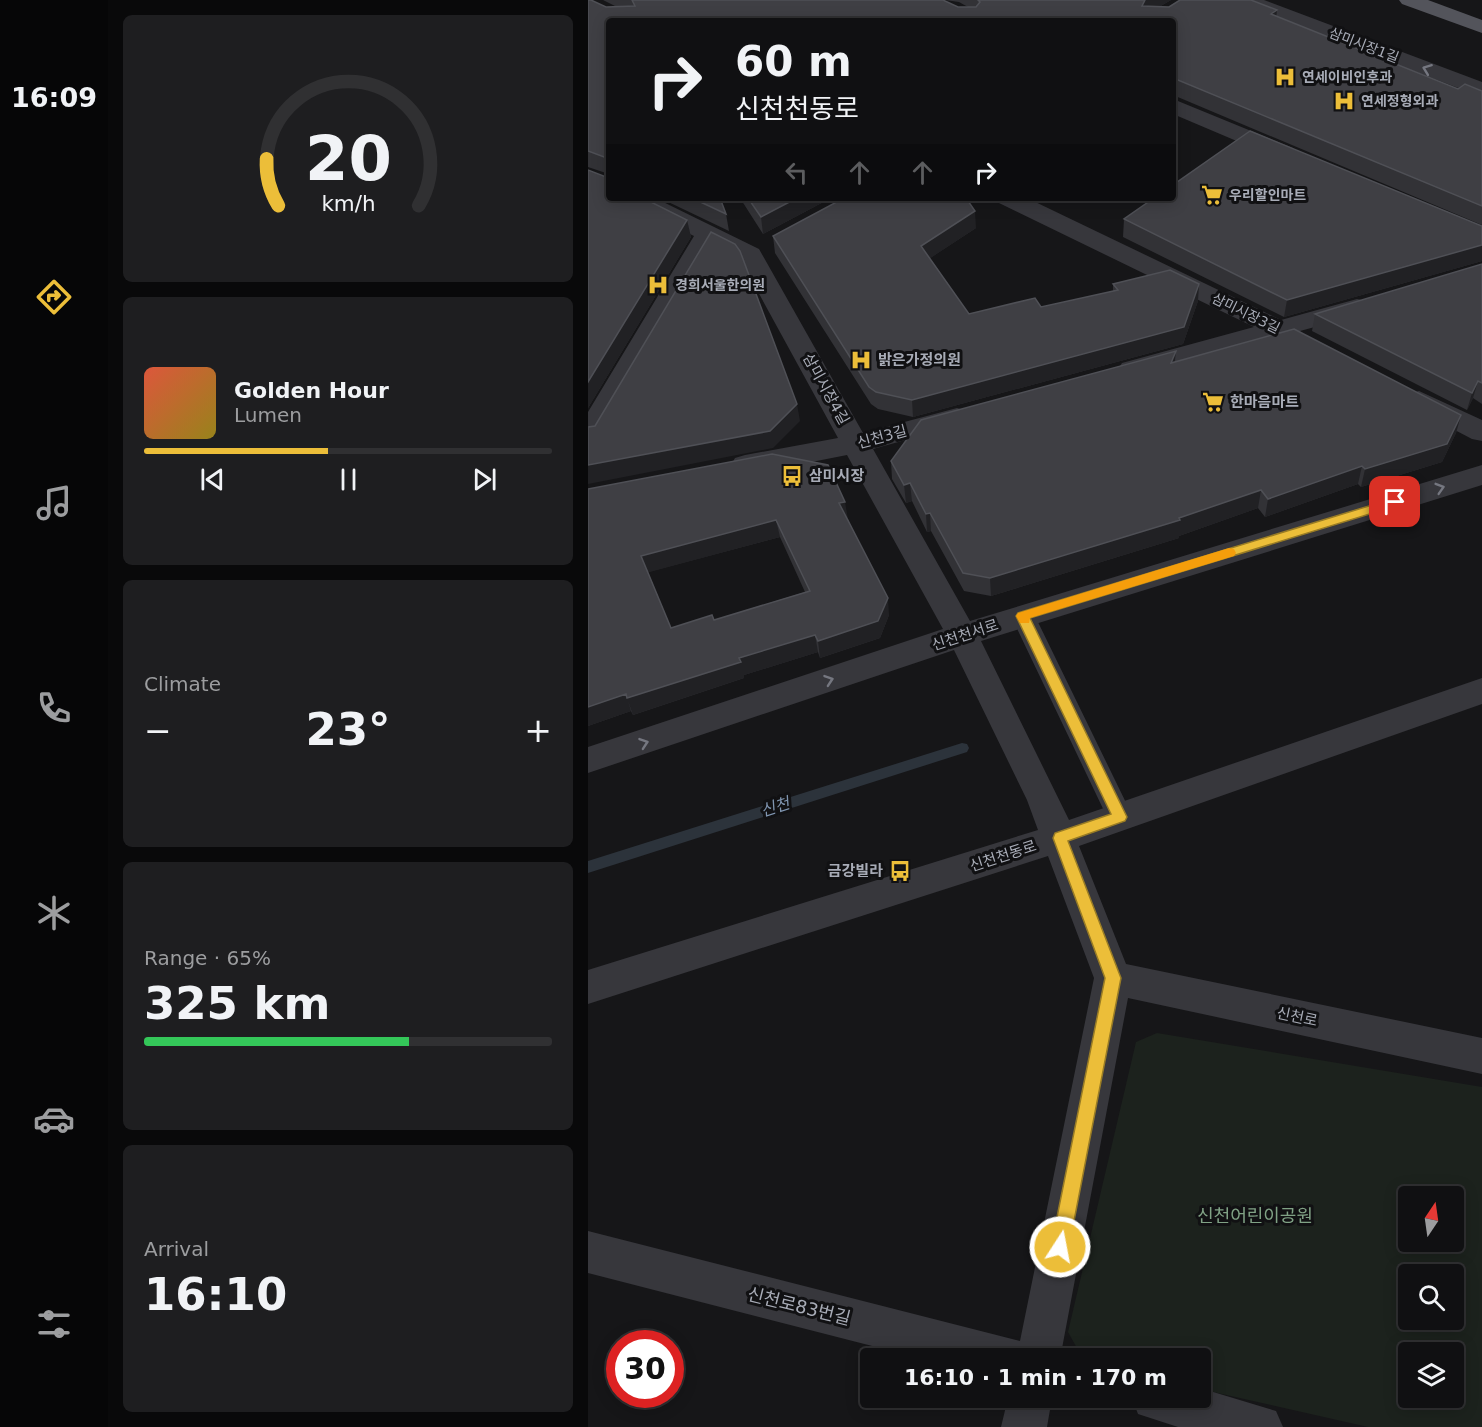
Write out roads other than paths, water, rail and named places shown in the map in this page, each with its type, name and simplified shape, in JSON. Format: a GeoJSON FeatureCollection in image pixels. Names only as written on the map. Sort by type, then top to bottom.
{"type":"FeatureCollection","features":[{"type":"Feature","properties":{"kind":"main road"},"geometry":{"type":"LineString","coordinates":[[1409,0],[1482,27]]}},
{"type":"Feature","properties":{"kind":"street","name":"삼미시장1길"},"geometry":{"type":"LineString","coordinates":[[1245,0],[1482,90]]}},
{"type":"Feature","properties":{"kind":"street"},"geometry":{"type":"LineString","coordinates":[[1176,107],[1305,162]]}},
{"type":"Feature","properties":{"kind":"street","name":"삼미시장4길"},"geometry":{"type":"LineString","coordinates":[[642,201],[709,232],[760,249],[857,444],[969,648],[1044,800],[1113,978]]}},
{"type":"Feature","properties":{"kind":"street","name":"삼미시장3길"},"geometry":{"type":"LineString","coordinates":[[1014,201],[1312,345]]}},
{"type":"Feature","properties":{"kind":"street"},"geometry":{"type":"LineString","coordinates":[[588,435],[709,232]]}},
{"type":"Feature","properties":{"kind":"street"},"geometry":{"type":"LineString","coordinates":[[1109,376],[1381,299]]}},
{"type":"Feature","properties":{"kind":"street"},"geometry":{"type":"LineString","coordinates":[[1397,388],[1482,432]]}},
{"type":"Feature","properties":{"kind":"street","name":"신천3길"},"geometry":{"type":"LineString","coordinates":[[717,471],[857,444],[983,410]]}},
{"type":"Feature","properties":{"kind":"street","name":"신천천서로"},"geometry":{"type":"LineString","coordinates":[[588,760],[969,648],[1023,616],[1482,475]]}},
{"type":"Feature","properties":{"kind":"street","name":"신천천동로"},"geometry":{"type":"LineString","coordinates":[[588,987],[1060,838],[1482,691]]}},
{"type":"Feature","properties":{"kind":"street"},"geometry":{"type":"LineString","coordinates":[[1040,1348],[1113,978]]}},
{"type":"Feature","properties":{"kind":"street","name":"신천로"},"geometry":{"type":"LineString","coordinates":[[1113,978],[1482,1056]]}},
{"type":"Feature","properties":{"kind":"street","name":"신천로83번길"},"geometry":{"type":"LineString","coordinates":[[588,1252],[966,1348]]}},
{"type":"Feature","properties":{"kind":"street"},"geometry":{"type":"LineString","coordinates":[[1024,1427],[1028,1408]]}},
{"type":"Feature","properties":{"kind":"street"},"geometry":{"type":"LineString","coordinates":[[1191,1408],[1260,1427]]}},
{"type":"Feature","properties":{"kind":"lane"},"geometry":{"type":"LineString","coordinates":[[1023,616],[1120,817]]}},
{"type":"Feature","properties":{"kind":"waterway","name":"신천"},"geometry":{"type":"LineString","coordinates":[[588,867],[962,748]]}},
{"type":"Feature","properties":{"kind":"place","name":"연세이비인후과"},"geometry":{"type":"Point","coordinates":[1285,77]}},
{"type":"Feature","properties":{"kind":"place","name":"연세정형외과"},"geometry":{"type":"Point","coordinates":[1344,101]}},
{"type":"Feature","properties":{"kind":"place","name":"우리할인마트"},"geometry":{"type":"Point","coordinates":[1212,195]}},
{"type":"Feature","properties":{"kind":"place","name":"경희서울한의원"},"geometry":{"type":"Point","coordinates":[658,285]}},
{"type":"Feature","properties":{"kind":"place","name":"밝은가정의원"},"geometry":{"type":"Point","coordinates":[861,360]}},
{"type":"Feature","properties":{"kind":"place","name":"한마음마트"},"geometry":{"type":"Point","coordinates":[1213,402]}},
{"type":"Feature","properties":{"kind":"place","name":"삼미시장"},"geometry":{"type":"Point","coordinates":[792,476]}},
{"type":"Feature","properties":{"kind":"place","name":"금강빌라"},"geometry":{"type":"Point","coordinates":[900,871]}},
{"type":"Feature","properties":{"kind":"park label","name":"신천어린이공원"},"geometry":{"type":"Point","coordinates":[1255,1215]}}]}
